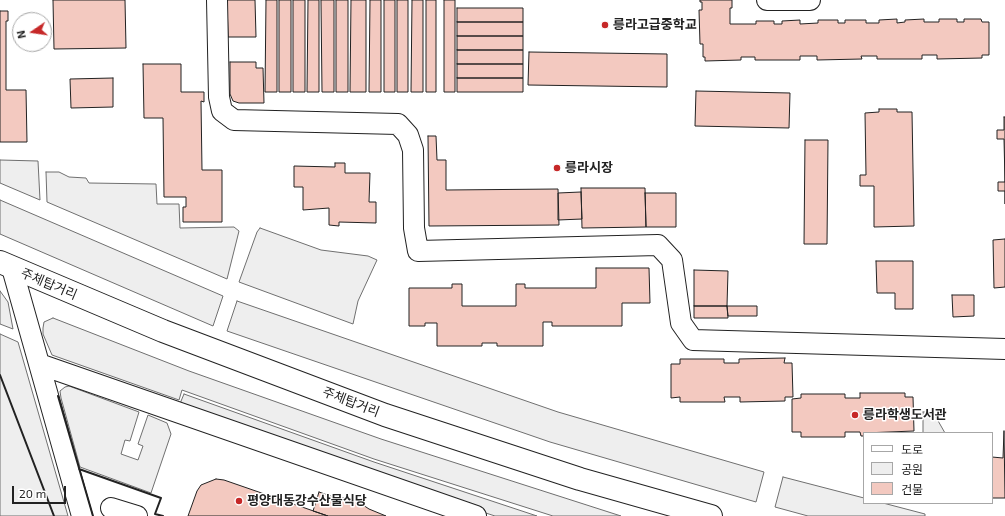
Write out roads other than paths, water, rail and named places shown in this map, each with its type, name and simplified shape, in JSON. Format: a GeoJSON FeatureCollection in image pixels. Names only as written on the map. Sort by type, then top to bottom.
{"type":"FeatureCollection","features":[{"type":"Feature","properties":{"kind":"main road","name":"주체탑거리"},"geometry":{"type":"LineString","coordinates":[[6,265],[163,331],[384,415],[580,479],[711,516]]}},
{"type":"Feature","properties":{"kind":"street"},"geometry":{"type":"LineString","coordinates":[[217,0],[219,97],[222,111],[234,120],[398,124],[408,135],[413,150],[414,228],[418,251],[658,245],[672,260],[681,323],[693,340],[1005,349]]}},
{"type":"Feature","properties":{"kind":"street"},"geometry":{"type":"LineString","coordinates":[[767,0],[810,0]]}},
{"type":"Feature","properties":{"kind":"street"},"geometry":{"type":"LineString","coordinates":[[6,265],[39,364],[82,516]]}},
{"type":"Feature","properties":{"kind":"street"},"geometry":{"type":"LineString","coordinates":[[39,364],[146,403],[476,516]]}},
{"type":"Feature","properties":{"kind":"street"},"geometry":{"type":"LineString","coordinates":[[111,508],[137,516]]}},
{"type":"Feature","properties":{"kind":"place","name":"릉라고급중학교"},"geometry":{"type":"Point","coordinates":[605,25]}},
{"type":"Feature","properties":{"kind":"place","name":"릉라시장"},"geometry":{"type":"Point","coordinates":[557,168]}},
{"type":"Feature","properties":{"kind":"place","name":"릉라학생도서관"},"geometry":{"type":"Point","coordinates":[855,415]}},
{"type":"Feature","properties":{"kind":"place","name":"평양대동강수산물식당"},"geometry":{"type":"Point","coordinates":[239,501]}}]}
